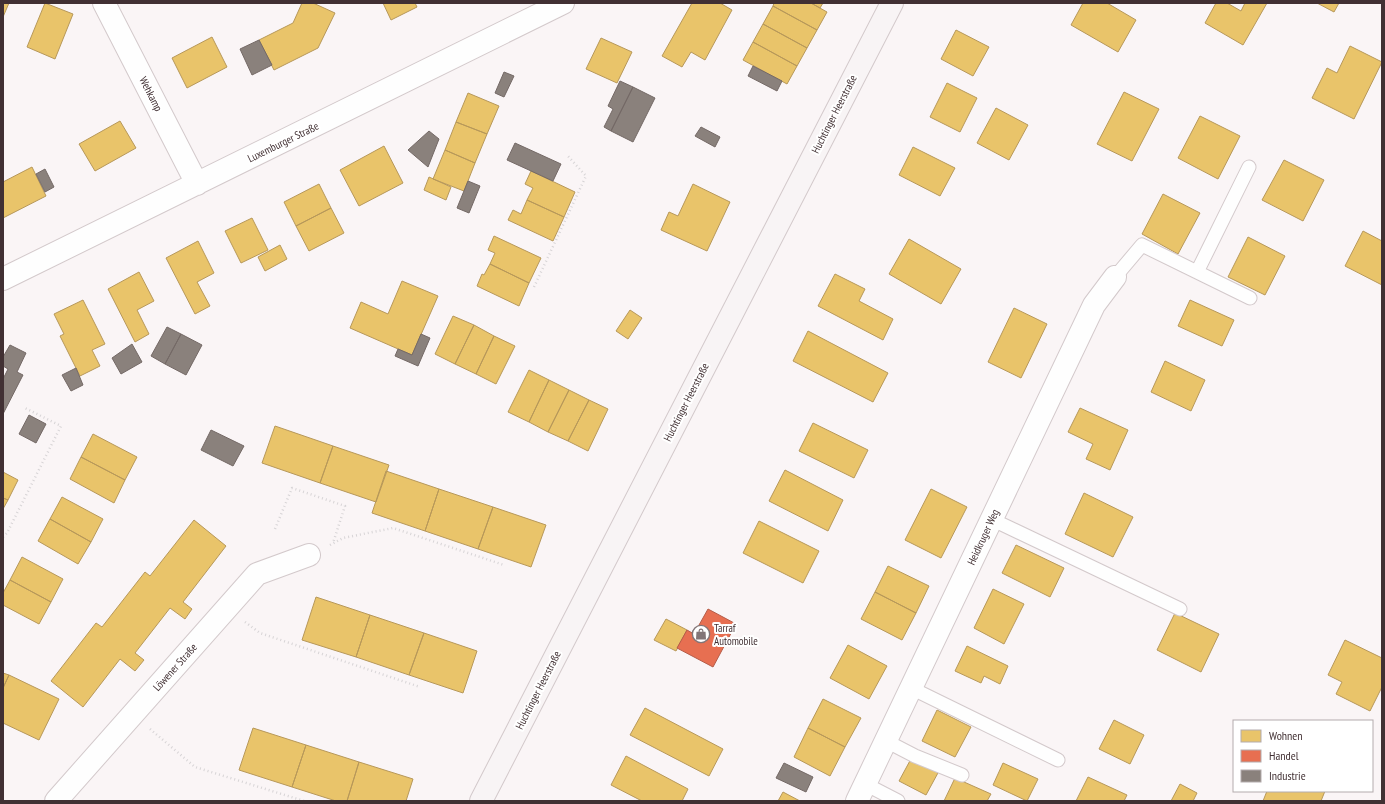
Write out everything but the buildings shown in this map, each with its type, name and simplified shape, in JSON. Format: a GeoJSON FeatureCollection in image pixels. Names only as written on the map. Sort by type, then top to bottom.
{"type":"FeatureCollection","features":[{"type":"Feature","properties":{"kind":"main road","name":"Huchtinger Heerstraße"},"geometry":{"type":"LineString","coordinates":[[481,801],[892,3]]}},
{"type":"Feature","properties":{"kind":"street","name":"Wehkamp"},"geometry":{"type":"LineString","coordinates":[[104,3],[197,184]]}},
{"type":"Feature","properties":{"kind":"street","name":"Luxemburger Straße"},"geometry":{"type":"LineString","coordinates":[[3,279],[563,3]]}},
{"type":"Feature","properties":{"kind":"street","name":"Heidkruger Weg"},"geometry":{"type":"LineString","coordinates":[[861,792],[1094,304],[1115,277]]}},
{"type":"Feature","properties":{"kind":"street","name":"Löwener Straße"},"geometry":{"type":"LineString","coordinates":[[56,801],[257,574],[310,555]]}},
{"type":"Feature","properties":{"kind":"lane"},"geometry":{"type":"LineString","coordinates":[[1197,272],[1250,167]]}},
{"type":"Feature","properties":{"kind":"lane"},"geometry":{"type":"LineString","coordinates":[[1115,277],[1142,245],[1250,298]]}},
{"type":"Feature","properties":{"kind":"lane"},"geometry":{"type":"LineString","coordinates":[[991,519],[1180,609]]}},
{"type":"Feature","properties":{"kind":"lane"},"geometry":{"type":"LineString","coordinates":[[911,688],[1058,760]]}},
{"type":"Feature","properties":{"kind":"lane"},"geometry":{"type":"LineString","coordinates":[[886,741],[916,756],[962,775]]}},
{"type":"Feature","properties":{"kind":"lane"},"geometry":{"type":"LineString","coordinates":[[861,792],[898,801]]}},
{"type":"Feature","properties":{"kind":"path"},"geometry":{"type":"LineString","coordinates":[[534,286],[586,176],[567,155]]}},
{"type":"Feature","properties":{"kind":"path"},"geometry":{"type":"LineString","coordinates":[[3,537],[7,533],[60,426],[23,406]]}},
{"type":"Feature","properties":{"kind":"path"},"geometry":{"type":"LineString","coordinates":[[276,529],[292,488],[345,506],[333,543]]}},
{"type":"Feature","properties":{"kind":"path"},"geometry":{"type":"LineString","coordinates":[[310,555],[343,538],[393,528],[504,565]]}},
{"type":"Feature","properties":{"kind":"path"},"geometry":{"type":"LineString","coordinates":[[226,609],[260,632],[420,687]]}},
{"type":"Feature","properties":{"kind":"path"},"geometry":{"type":"LineString","coordinates":[[133,714],[195,767],[304,801]]}},
{"type":"Feature","properties":{"kind":"place","name":"Tarraf Automobile"},"geometry":{"type":"Point","coordinates":[701,634]}}]}
